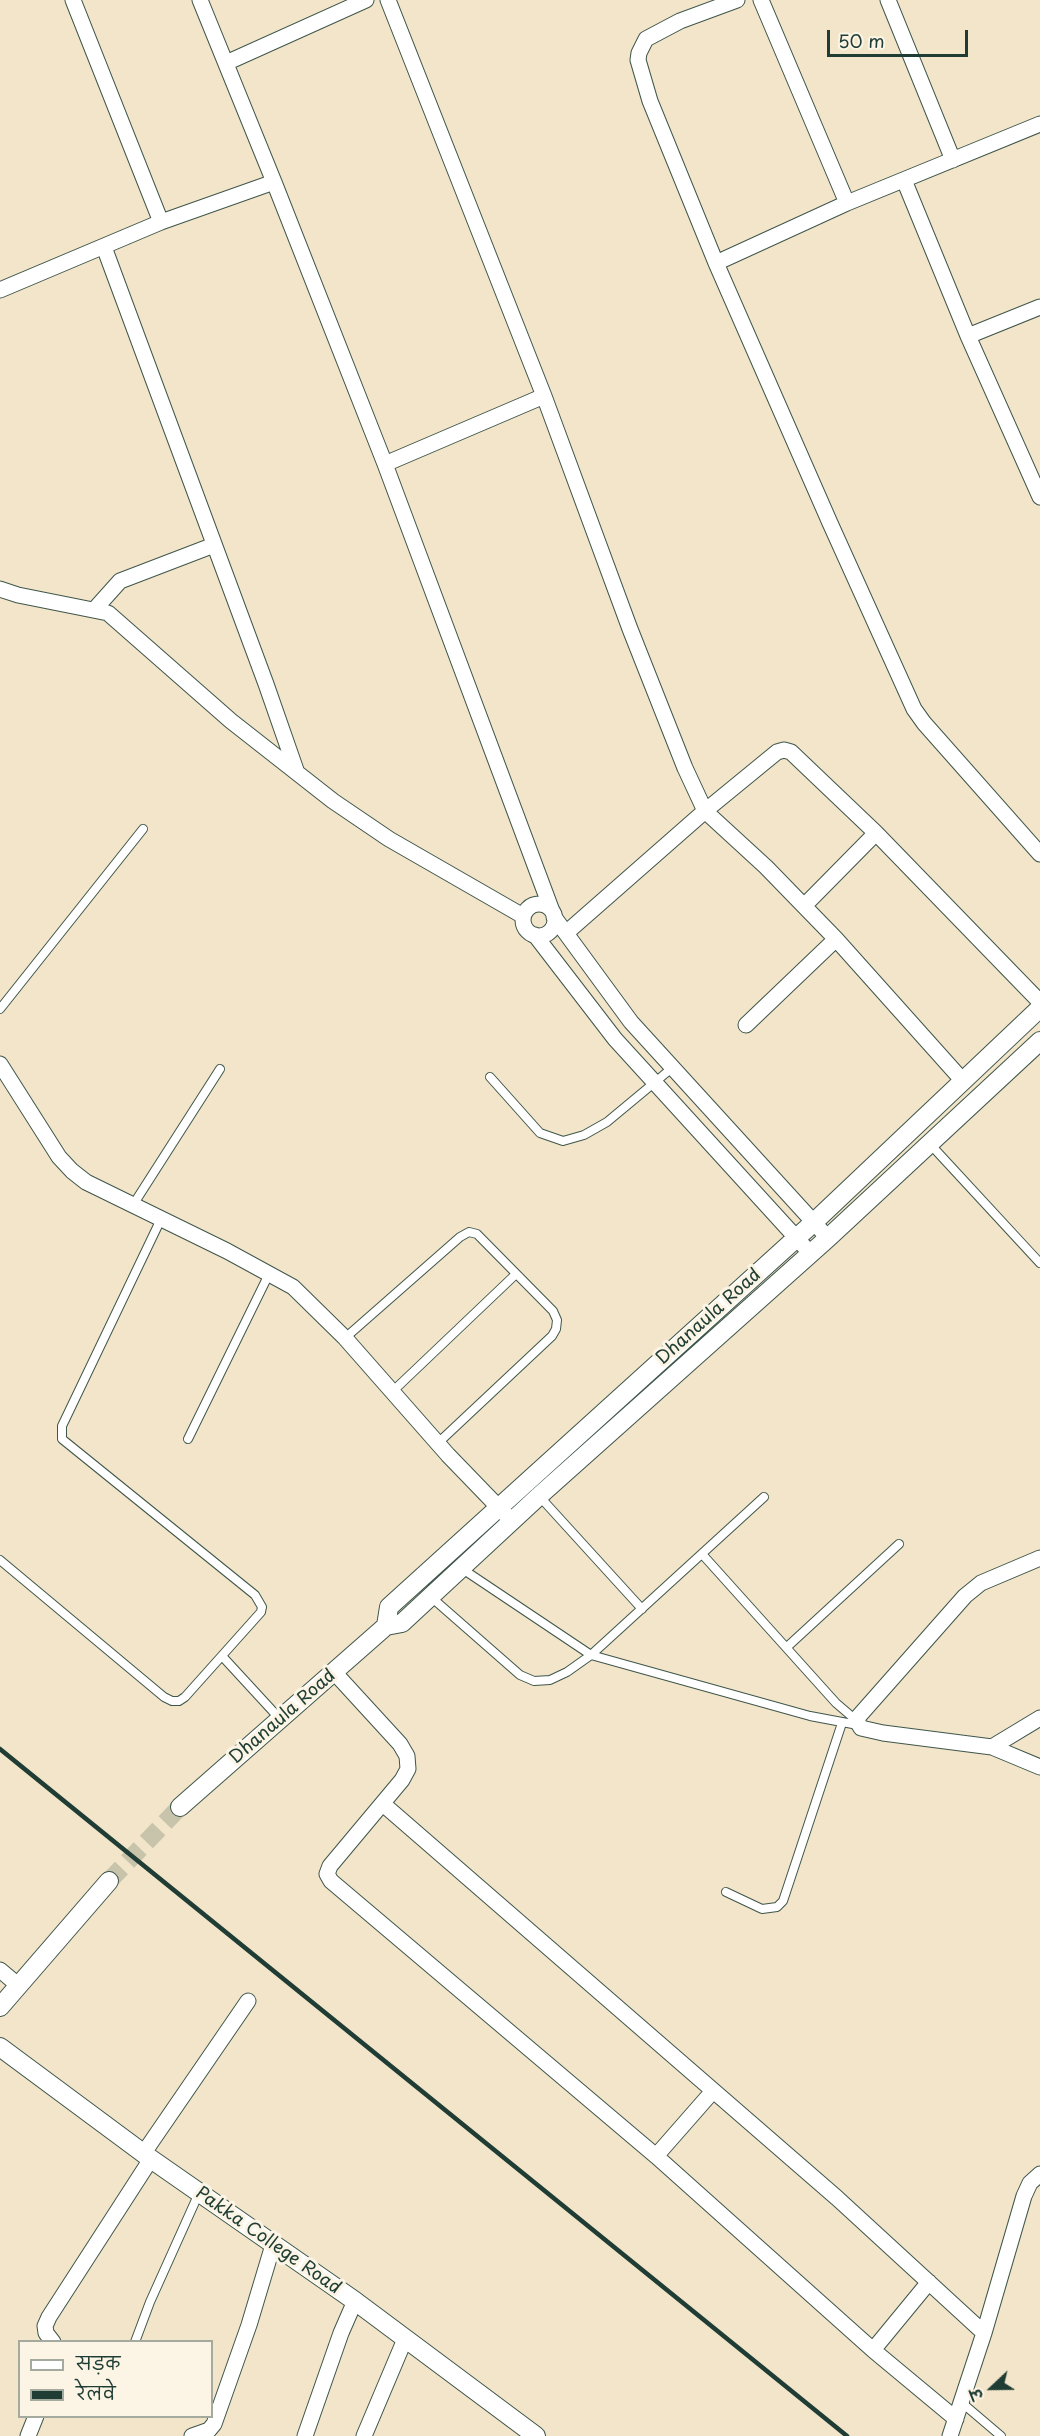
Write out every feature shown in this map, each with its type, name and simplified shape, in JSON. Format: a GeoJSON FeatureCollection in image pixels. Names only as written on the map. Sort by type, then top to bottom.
{"type":"FeatureCollection","features":[{"type":"Feature","properties":{"kind":"street"},"geometry":{"type":"LineString","coordinates":[[73,0],[161,222]]}},
{"type":"Feature","properties":{"kind":"street"},"geometry":{"type":"LineString","coordinates":[[200,0],[385,464],[553,914],[552,929],[542,935],[535,935]]}},
{"type":"Feature","properties":{"kind":"street"},"geometry":{"type":"LineString","coordinates":[[226,63],[366,0]]}},
{"type":"Feature","properties":{"kind":"street"},"geometry":{"type":"LineString","coordinates":[[388,0],[543,396],[634,639],[685,768],[705,811],[836,939],[963,1081]]}},
{"type":"Feature","properties":{"kind":"street"},"geometry":{"type":"LineString","coordinates":[[737,0],[650,35],[639,53],[638,60],[658,122],[716,263],[914,709],[1040,854]]}},
{"type":"Feature","properties":{"kind":"street"},"geometry":{"type":"LineString","coordinates":[[761,0],[848,204]]}},
{"type":"Feature","properties":{"kind":"street"},"geometry":{"type":"LineString","coordinates":[[888,0],[953,160]]}},
{"type":"Feature","properties":{"kind":"street"},"geometry":{"type":"LineString","coordinates":[[716,263],[848,204],[1040,124]]}},
{"type":"Feature","properties":{"kind":"street"},"geometry":{"type":"LineString","coordinates":[[904,180],[968,336],[1040,497]]}},
{"type":"Feature","properties":{"kind":"street"},"geometry":{"type":"LineString","coordinates":[[0,290],[161,222],[274,182]]}},
{"type":"Feature","properties":{"kind":"street"},"geometry":{"type":"LineString","coordinates":[[104,247],[297,772]]}},
{"type":"Feature","properties":{"kind":"street"},"geometry":{"type":"LineString","coordinates":[[968,336],[1040,307]]}},
{"type":"Feature","properties":{"kind":"street"},"geometry":{"type":"LineString","coordinates":[[385,464],[543,396]]}},
{"type":"Feature","properties":{"kind":"street"},"geometry":{"type":"LineString","coordinates":[[94,610],[120,581],[214,545]]}},
{"type":"Feature","properties":{"kind":"street"},"geometry":{"type":"LineString","coordinates":[[0,589],[18,595],[108,613],[116,618],[231,721],[333,801],[380,833],[523,916]]}},
{"type":"Feature","properties":{"kind":"street"},"geometry":{"type":"LineString","coordinates":[[566,933],[705,811],[777,752],[784,750],[791,752],[876,833],[1040,1002]]}},
{"type":"Feature","properties":{"kind":"street"},"geometry":{"type":"LineString","coordinates":[[804,906],[876,833]]}},
{"type":"Feature","properties":{"kind":"street"},"geometry":{"type":"LineString","coordinates":[[811,1254],[609,1031],[535,935],[525,928],[523,916],[530,906],[536,904],[548,907],[631,1022],[828,1238]]}},
{"type":"Feature","properties":{"kind":"street"},"geometry":{"type":"LineString","coordinates":[[746,1024],[836,939]]}},
{"type":"Feature","properties":{"kind":"street","name":"Dhanaula Road"},"geometry":{"type":"LineString","coordinates":[[386,1626],[389,1607],[795,1239],[1040,1008]]}},
{"type":"Feature","properties":{"kind":"street","name":"Dhanaula Road"},"geometry":{"type":"LineString","coordinates":[[180,1807],[386,1626],[402,1623],[539,1496],[811,1254],[1040,1040]]}},
{"type":"Feature","properties":{"kind":"street"},"geometry":{"type":"LineString","coordinates":[[0,1064],[59,1157],[72,1171],[86,1182],[293,1287],[345,1338],[438,1443],[513,1520]]}},
{"type":"Feature","properties":{"kind":"street"},"geometry":{"type":"LineString","coordinates":[[1040,1558],[981,1583],[966,1596],[852,1723],[882,1733],[992,1747],[1040,1767]]}},
{"type":"Feature","properties":{"kind":"street"},"geometry":{"type":"LineString","coordinates":[[334,1671],[400,1744],[407,1756],[408,1769],[383,1804],[330,1866],[327,1874],[331,1881],[656,2156],[873,2350],[956,2419]]}},
{"type":"Feature","properties":{"kind":"street"},"geometry":{"type":"LineString","coordinates":[[992,1747],[1040,1718]]}},
{"type":"Feature","properties":{"kind":"street"},"geometry":{"type":"LineString","coordinates":[[383,1804],[713,2091],[984,2333]]}},
{"type":"Feature","properties":{"kind":"street"},"geometry":{"type":"LineString","coordinates":[[0,2007],[109,1881]]}},
{"type":"Feature","properties":{"kind":"street"},"geometry":{"type":"LineString","coordinates":[[0,1970],[19,1986]]}},
{"type":"Feature","properties":{"kind":"street"},"geometry":{"type":"LineString","coordinates":[[51,2340],[46,2333],[45,2326],[49,2317],[147,2157],[248,2001]]}},
{"type":"Feature","properties":{"kind":"street","name":"Pakka College Road"},"geometry":{"type":"LineString","coordinates":[[0,2047],[147,2157],[355,2301],[536,2436]]}},
{"type":"Feature","properties":{"kind":"street"},"geometry":{"type":"LineString","coordinates":[[656,2156],[713,2091]]}},
{"type":"Feature","properties":{"kind":"street"},"geometry":{"type":"LineString","coordinates":[[950,2436],[984,2333],[1024,2196],[1030,2183],[1040,2174]]}},
{"type":"Feature","properties":{"kind":"street"},"geometry":{"type":"LineString","coordinates":[[192,2436],[209,2430],[214,2424],[249,2325],[273,2245]]}},
{"type":"Feature","properties":{"kind":"street"},"geometry":{"type":"LineString","coordinates":[[873,2350],[929,2282]]}},
{"type":"Feature","properties":{"kind":"street"},"geometry":{"type":"LineString","coordinates":[[304,2436],[341,2332],[355,2301]]}},
{"type":"Feature","properties":{"kind":"street"},"geometry":{"type":"LineString","coordinates":[[364,2436],[405,2339]]}},
{"type":"Feature","properties":{"kind":"street"},"geometry":{"type":"LineString","coordinates":[[28,2436],[35,2418]]}},
{"type":"Feature","properties":{"kind":"lane"},"geometry":{"type":"LineString","coordinates":[[0,1009],[143,829]]}},
{"type":"Feature","properties":{"kind":"lane"},"geometry":{"type":"LineString","coordinates":[[1024,1023],[1040,1040]]}},
{"type":"Feature","properties":{"kind":"lane"},"geometry":{"type":"LineString","coordinates":[[490,1077],[540,1133],[563,1141],[584,1135],[607,1122],[672,1068]]}},
{"type":"Feature","properties":{"kind":"lane"},"geometry":{"type":"LineString","coordinates":[[133,1206],[220,1070]]}},
{"type":"Feature","properties":{"kind":"lane"},"geometry":{"type":"LineString","coordinates":[[930,1144],[1040,1263]]}},
{"type":"Feature","properties":{"kind":"lane"},"geometry":{"type":"LineString","coordinates":[[0,1560],[164,1697],[172,1701],[180,1701],[185,1697],[258,1617],[262,1607],[259,1600],[66,1444],[60,1433],[161,1219]]}},
{"type":"Feature","properties":{"kind":"lane"},"geometry":{"type":"LineString","coordinates":[[345,1338],[460,1237],[469,1232],[477,1234],[552,1311],[557,1320],[552,1336],[438,1443]]}},
{"type":"Feature","properties":{"kind":"lane"},"geometry":{"type":"LineString","coordinates":[[188,1439],[269,1274]]}},
{"type":"Feature","properties":{"kind":"lane"},"geometry":{"type":"LineString","coordinates":[[392,1392],[516,1274]]}},
{"type":"Feature","properties":{"kind":"lane"},"geometry":{"type":"LineString","coordinates":[[539,1496],[642,1609]]}},
{"type":"Feature","properties":{"kind":"lane"},"geometry":{"type":"LineString","coordinates":[[430,1596],[520,1675],[534,1681],[550,1680],[567,1672],[591,1654],[764,1497]]}},
{"type":"Feature","properties":{"kind":"lane"},"geometry":{"type":"LineString","coordinates":[[787,1647],[899,1544]]}},
{"type":"Feature","properties":{"kind":"lane"},"geometry":{"type":"LineString","coordinates":[[702,1554],[787,1647],[852,1723]]}},
{"type":"Feature","properties":{"kind":"lane"},"geometry":{"type":"LineString","coordinates":[[462,1568],[591,1654],[810,1716],[852,1723]]}},
{"type":"Feature","properties":{"kind":"lane"},"geometry":{"type":"LineString","coordinates":[[222,1656],[280,1719]]}},
{"type":"Feature","properties":{"kind":"lane"},"geometry":{"type":"LineString","coordinates":[[726,1892],[762,1909],[777,1907],[783,1901],[852,1723]]}},
{"type":"Feature","properties":{"kind":"lane"},"geometry":{"type":"LineString","coordinates":[[136,2340],[150,2302],[199,2193]]}},
{"type":"Feature","properties":{"kind":"lane"},"geometry":{"type":"LineString","coordinates":[[961,2402],[1001,2436]]}},
{"type":"Feature","properties":{"kind":"tunnel"},"geometry":{"type":"LineString","coordinates":[[109,1881],[180,1807]]}},
{"type":"Feature","properties":{"kind":"railway"},"geometry":{"type":"LineString","coordinates":[[0,1749],[847,2436]]}}]}
